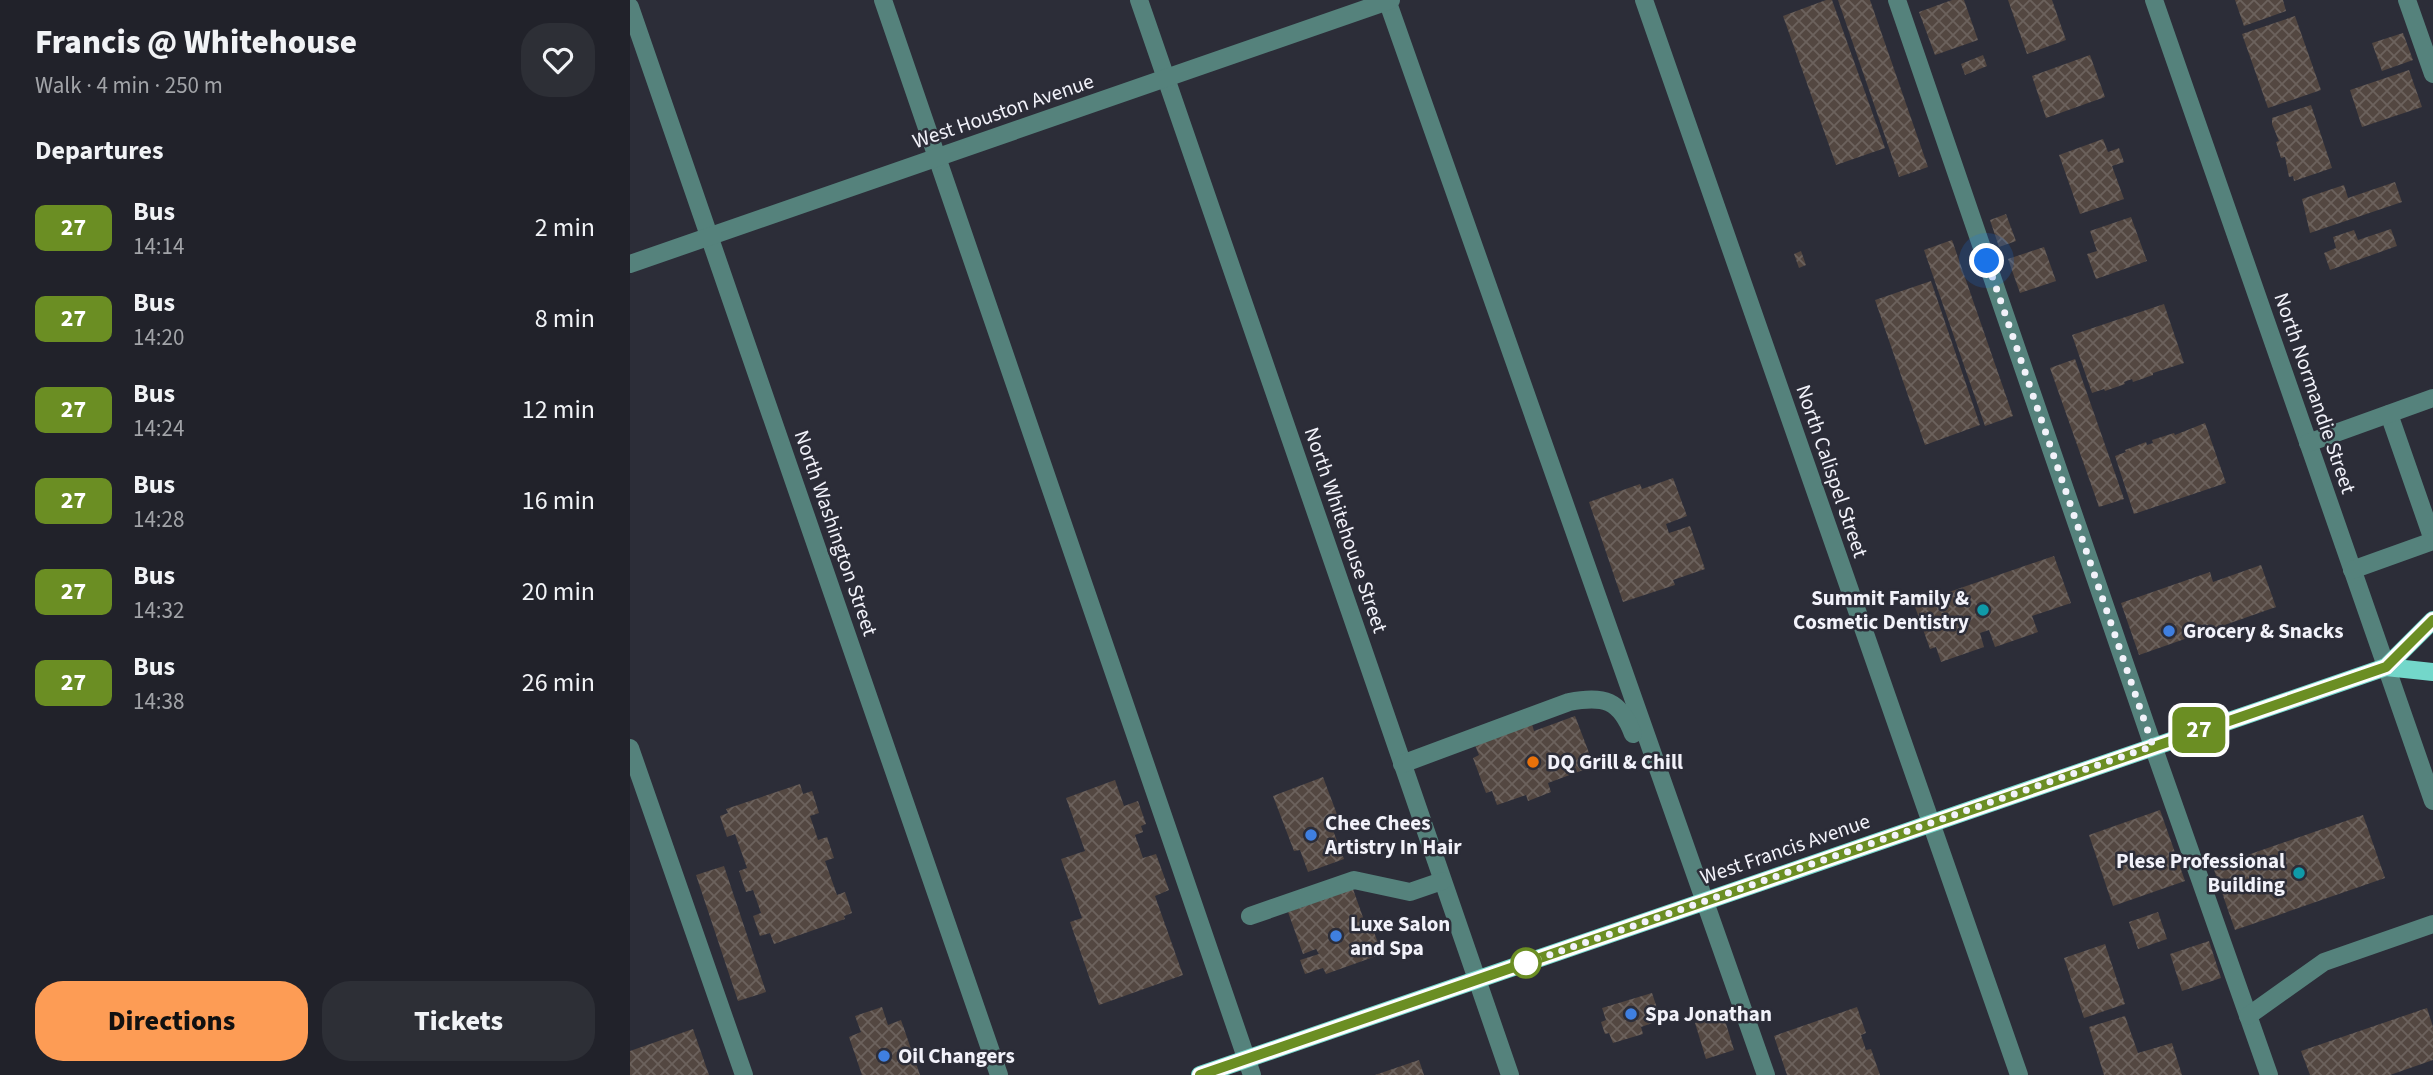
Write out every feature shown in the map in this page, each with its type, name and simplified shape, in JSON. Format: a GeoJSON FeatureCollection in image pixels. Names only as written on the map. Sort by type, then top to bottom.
{"type":"FeatureCollection","features":[{"type":"Feature","properties":{"kind":"main road","name":"West Francis Avenue"},"geometry":{"type":"LineString","coordinates":[[2386,667],[2433,620]]}},
{"type":"Feature","properties":{"kind":"main road","name":"West Francis Avenue"},"geometry":{"type":"LineString","coordinates":[[1200,1075],[1249,1067],[1476,981],[1703,901],[2386,667],[2433,673]]}},
{"type":"Feature","properties":{"kind":"street"},"geometry":{"type":"LineString","coordinates":[[883,0],[1249,1067]]}},
{"type":"Feature","properties":{"kind":"street","name":"North Whitehouse Street"},"geometry":{"type":"LineString","coordinates":[[1139,0],[1510,1075]]}},
{"type":"Feature","properties":{"kind":"street"},"geometry":{"type":"LineString","coordinates":[[1389,0],[1766,1075]]}},
{"type":"Feature","properties":{"kind":"street","name":"West Houston Avenue"},"geometry":{"type":"LineString","coordinates":[[630,264],[1389,0]]}},
{"type":"Feature","properties":{"kind":"street","name":"North Calispel Street"},"geometry":{"type":"LineString","coordinates":[[1644,0],[2020,1075]]}},
{"type":"Feature","properties":{"kind":"street"},"geometry":{"type":"LineString","coordinates":[[1897,0],[2269,1075]]}},
{"type":"Feature","properties":{"kind":"street","name":"North Normandie Street"},"geometry":{"type":"LineString","coordinates":[[2154,0],[2386,667],[2428,772],[2433,801]]}},
{"type":"Feature","properties":{"kind":"street"},"geometry":{"type":"LineString","coordinates":[[2407,0],[2433,74]]}},
{"type":"Feature","properties":{"kind":"street","name":"North Washington Street"},"geometry":{"type":"LineString","coordinates":[[630,7],[999,1075]]}},
{"type":"Feature","properties":{"kind":"street"},"geometry":{"type":"LineString","coordinates":[[2308,443],[2433,398]]}},
{"type":"Feature","properties":{"kind":"street"},"geometry":{"type":"LineString","coordinates":[[2352,570],[2433,541],[2389,414]]}},
{"type":"Feature","properties":{"kind":"street"},"geometry":{"type":"LineString","coordinates":[[1402,764],[1569,702],[1602,700],[1617,705],[1626,716],[1658,807]]}},
{"type":"Feature","properties":{"kind":"street"},"geometry":{"type":"LineString","coordinates":[[630,748],[744,1075]]}},
{"type":"Feature","properties":{"kind":"street"},"geometry":{"type":"LineString","coordinates":[[1250,916],[1354,880],[1409,892],[1442,881]]}},
{"type":"Feature","properties":{"kind":"street"},"geometry":{"type":"LineString","coordinates":[[2248,1016],[2324,962],[2433,924]]}},
{"type":"Feature","properties":{"kind":"building"},"geometry":{"type":"Polygon","coordinates":[[[1832,0],[1885,148],[1836,165],[1783,16],[1832,0]]]}},
{"type":"Feature","properties":{"kind":"building"},"geometry":{"type":"Polygon","coordinates":[[[1838,0],[1870,0],[1928,167],[1899,177],[1838,0]]]}},
{"type":"Feature","properties":{"kind":"building"},"geometry":{"type":"Polygon","coordinates":[[[1952,0],[1964,0],[1978,40],[1935,55],[1919,12],[1952,0]]]}},
{"type":"Feature","properties":{"kind":"building"},"geometry":{"type":"Polygon","coordinates":[[[2008,0],[2052,0],[2066,40],[2027,54],[2008,0]]]}},
{"type":"Feature","properties":{"kind":"building"},"geometry":{"type":"Polygon","coordinates":[[[2235,0],[2283,0],[2286,11],[2244,26],[2235,0]]]}},
{"type":"Feature","properties":{"kind":"building"},"geometry":{"type":"Polygon","coordinates":[[[2295,16],[2321,90],[2268,108],[2242,34],[2295,16]]]}},
{"type":"Feature","properties":{"kind":"building"},"geometry":{"type":"Polygon","coordinates":[[[2403,33],[2413,60],[2382,71],[2372,43],[2403,33]]]}},
{"type":"Feature","properties":{"kind":"building"},"geometry":{"type":"Polygon","coordinates":[[[1983,55],[1987,66],[1965,75],[1961,64],[1983,55]]]}},
{"type":"Feature","properties":{"kind":"building"},"geometry":{"type":"Polygon","coordinates":[[[2090,55],[2105,97],[2046,118],[2032,76],[2090,55]]]}},
{"type":"Feature","properties":{"kind":"building"},"geometry":{"type":"Polygon","coordinates":[[[2409,70],[2422,107],[2362,127],[2350,90],[2409,70]]]}},
{"type":"Feature","properties":{"kind":"building"},"geometry":{"type":"Polygon","coordinates":[[[2311,105],[2332,168],[2294,181],[2293,176],[2289,177],[2285,157],[2281,158],[2272,118],[2311,105]]]}},
{"type":"Feature","properties":{"kind":"building"},"geometry":{"type":"Polygon","coordinates":[[[2103,139],[2108,152],[2119,148],[2124,162],[2112,166],[2124,199],[2080,214],[2059,155],[2103,139]]]}},
{"type":"Feature","properties":{"kind":"building"},"geometry":{"type":"Polygon","coordinates":[[[2395,182],[2402,202],[2310,233],[2302,199],[2344,185],[2348,198],[2395,182]]]}},
{"type":"Feature","properties":{"kind":"building"},"geometry":{"type":"Polygon","coordinates":[[[2006,214],[2016,241],[1999,247],[1990,220],[2006,214]]]}},
{"type":"Feature","properties":{"kind":"building"},"geometry":{"type":"Polygon","coordinates":[[[2131,217],[2147,261],[2096,279],[2087,254],[2097,251],[2090,231],[2131,217]]]}},
{"type":"Feature","properties":{"kind":"building"},"geometry":{"type":"Polygon","coordinates":[[[2391,229],[2397,246],[2330,270],[2324,253],[2336,248],[2333,237],[2354,230],[2358,240],[2391,229]]]}},
{"type":"Feature","properties":{"kind":"building"},"geometry":{"type":"Polygon","coordinates":[[[1952,240],[2013,416],[1985,426],[1924,250],[1952,240]]]}},
{"type":"Feature","properties":{"kind":"building"},"geometry":{"type":"Polygon","coordinates":[[[2044,247],[2056,281],[2020,293],[2008,259],[2044,247]]]}},
{"type":"Feature","properties":{"kind":"building"},"geometry":{"type":"Polygon","coordinates":[[[1801,251],[1806,265],[1799,268],[1794,254],[1801,251]]]}},
{"type":"Feature","properties":{"kind":"building"},"geometry":{"type":"Polygon","coordinates":[[[1931,281],[1980,425],[1925,445],[1875,300],[1931,281]]]}},
{"type":"Feature","properties":{"kind":"building"},"geometry":{"type":"Polygon","coordinates":[[[2164,304],[2184,363],[2133,382],[2132,379],[2105,391],[2104,389],[2092,393],[2072,335],[2164,304]]]}},
{"type":"Feature","properties":{"kind":"building"},"geometry":{"type":"Polygon","coordinates":[[[2075,359],[2124,499],[2099,507],[2050,368],[2075,359]]]}},
{"type":"Feature","properties":{"kind":"building"},"geometry":{"type":"Polygon","coordinates":[[[2205,423],[2226,483],[2134,514],[2115,456],[2146,442],[2147,445],[2153,443],[2152,440],[2174,433],[2175,435],[2205,423]]]}},
{"type":"Feature","properties":{"kind":"building"},"geometry":{"type":"Polygon","coordinates":[[[1673,478],[1687,516],[1666,524],[1669,533],[1690,526],[1705,569],[1673,580],[1675,585],[1623,602],[1589,502],[1640,484],[1642,489],[1673,478]]]}},
{"type":"Feature","properties":{"kind":"building","name":"Summit Family & Cosmetic Dentistry"},"geometry":{"type":"Polygon","coordinates":[[[2054,556],[2071,603],[2032,616],[2038,632],[1995,647],[1989,630],[1980,633],[1984,647],[1941,662],[1936,647],[1930,649],[1914,604],[2054,556]]]}},
{"type":"Feature","properties":{"kind":"building","name":"Grocery & Snacks"},"geometry":{"type":"Polygon","coordinates":[[[2261,565],[2276,607],[2139,655],[2121,603],[2210,572],[2213,582],[2261,565]]]}},
{"type":"Feature","properties":{"kind":"building","name":"DQ Grill & Chill"},"geometry":{"type":"Polygon","coordinates":[[[1575,716],[1594,766],[1548,783],[1551,792],[1528,801],[1526,795],[1497,805],[1492,791],[1486,793],[1473,758],[1479,755],[1475,745],[1532,724],[1534,731],[1575,716]]]}},
{"type":"Feature","properties":{"kind":"building","name":"Chee Chees Artistry In Hair"},"geometry":{"type":"Polygon","coordinates":[[[1323,777],[1338,817],[1329,820],[1344,859],[1308,872],[1300,850],[1294,851],[1273,796],[1323,777]]]}},
{"type":"Feature","properties":{"kind":"building"},"geometry":{"type":"Polygon","coordinates":[[[1115,780],[1124,806],[1138,801],[1146,824],[1141,826],[1143,832],[1135,835],[1143,858],[1156,854],[1169,890],[1155,896],[1183,975],[1099,1005],[1070,922],[1082,918],[1061,859],[1085,851],[1066,798],[1115,780]]]}},
{"type":"Feature","properties":{"kind":"building"},"geometry":{"type":"Polygon","coordinates":[[[800,784],[803,794],[812,791],[819,813],[810,816],[818,840],[827,837],[834,858],[825,861],[837,895],[845,892],[852,913],[844,916],[845,919],[774,944],[770,933],[760,936],[753,916],[761,913],[753,890],[746,892],[739,871],[747,868],[735,834],[727,837],[720,816],[728,813],[726,809],[800,784]]]}},
{"type":"Feature","properties":{"kind":"building"},"geometry":{"type":"Polygon","coordinates":[[[2160,810],[2185,881],[2113,906],[2089,835],[2160,810]]]}},
{"type":"Feature","properties":{"kind":"building","name":"Plese Professional Building"},"geometry":{"type":"Polygon","coordinates":[[[2363,815],[2385,878],[2235,930],[2213,867],[2363,815]]]}},
{"type":"Feature","properties":{"kind":"building"},"geometry":{"type":"Polygon","coordinates":[[[724,866],[766,992],[738,1001],[696,875],[724,866]]]}},
{"type":"Feature","properties":{"kind":"building","name":"Luxe Salon and Spa"},"geometry":{"type":"Polygon","coordinates":[[[1353,889],[1365,923],[1370,921],[1382,954],[1326,974],[1323,968],[1305,974],[1300,960],[1319,954],[1316,949],[1303,954],[1288,912],[1353,889]]]}},
{"type":"Feature","properties":{"kind":"building"},"geometry":{"type":"Polygon","coordinates":[[[2158,912],[2167,939],[2138,949],[2129,922],[2158,912]]]}},
{"type":"Feature","properties":{"kind":"building"},"geometry":{"type":"Polygon","coordinates":[[[2209,941],[2221,978],[2182,991],[2170,954],[2209,941]]]}},
{"type":"Feature","properties":{"kind":"building"},"geometry":{"type":"Polygon","coordinates":[[[2105,944],[2125,1004],[2084,1018],[2064,958],[2105,944]]]}},
{"type":"Feature","properties":{"kind":"building","name":"Spa Jonathan"},"geometry":{"type":"Polygon","coordinates":[[[1652,993],[1661,1020],[1641,1027],[1643,1034],[1613,1043],[1609,1033],[1605,1034],[1601,1022],[1606,1020],[1602,1008],[1652,993]]]}},
{"type":"Feature","properties":{"kind":"building","name":"Oil Changers"},"geometry":{"type":"Polygon","coordinates":[[[882,1007],[888,1025],[901,1020],[920,1075],[862,1075],[849,1037],[861,1032],[855,1016],[882,1007]]]}},
{"type":"Feature","properties":{"kind":"building"},"geometry":{"type":"Polygon","coordinates":[[[1857,1007],[1866,1033],[1861,1035],[1866,1050],[1871,1049],[1880,1075],[1787,1075],[1774,1036],[1857,1007]]]}},
{"type":"Feature","properties":{"kind":"building"},"geometry":{"type":"Polygon","coordinates":[[[2427,1008],[2433,1027],[2433,1060],[2390,1075],[2310,1075],[2301,1051],[2427,1008]]]}},
{"type":"Feature","properties":{"kind":"building"},"geometry":{"type":"Polygon","coordinates":[[[1723,1014],[1734,1050],[1706,1059],[1695,1023],[1723,1014]]]}},
{"type":"Feature","properties":{"kind":"building"},"geometry":{"type":"Polygon","coordinates":[[[2125,1016],[2138,1053],[2172,1043],[2182,1075],[2104,1075],[2089,1027],[2125,1016]]]}},
{"type":"Feature","properties":{"kind":"building"},"geometry":{"type":"Polygon","coordinates":[[[693,1029],[709,1075],[630,1075],[630,1051],[693,1029]]]}},
{"type":"Feature","properties":{"kind":"building"},"geometry":{"type":"Polygon","coordinates":[[[1419,1060],[1424,1075],[1375,1075],[1419,1060]]]}},
{"type":"Feature","properties":{"kind":"bus line","name":"27"},"geometry":{"type":"LineString","coordinates":[[1200,1075],[2386,667],[2433,620]]}},
{"type":"Feature","properties":{"kind":"place","name":"Summit Family & Cosmetic Dentistry"},"geometry":{"type":"Point","coordinates":[1983,610]}},
{"type":"Feature","properties":{"kind":"place","name":"Grocery & Snacks"},"geometry":{"type":"Point","coordinates":[2169,631]}},
{"type":"Feature","properties":{"kind":"place","name":"DQ Grill & Chill"},"geometry":{"type":"Point","coordinates":[1533,762]}},
{"type":"Feature","properties":{"kind":"place","name":"Chee Chees Artistry In Hair"},"geometry":{"type":"Point","coordinates":[1311,835]}},
{"type":"Feature","properties":{"kind":"place","name":"Plese Professional Building"},"geometry":{"type":"Point","coordinates":[2299,873]}},
{"type":"Feature","properties":{"kind":"place","name":"Luxe Salon and Spa"},"geometry":{"type":"Point","coordinates":[1336,936]}},
{"type":"Feature","properties":{"kind":"place","name":"Spa Jonathan"},"geometry":{"type":"Point","coordinates":[1631,1014]}},
{"type":"Feature","properties":{"kind":"place","name":"Oil Changers"},"geometry":{"type":"Point","coordinates":[884,1056]}},
{"type":"Feature","properties":{"kind":"route"},"geometry":{"type":"LineString","coordinates":[[1526,963],[2153,746],[1987,261]]}}]}
